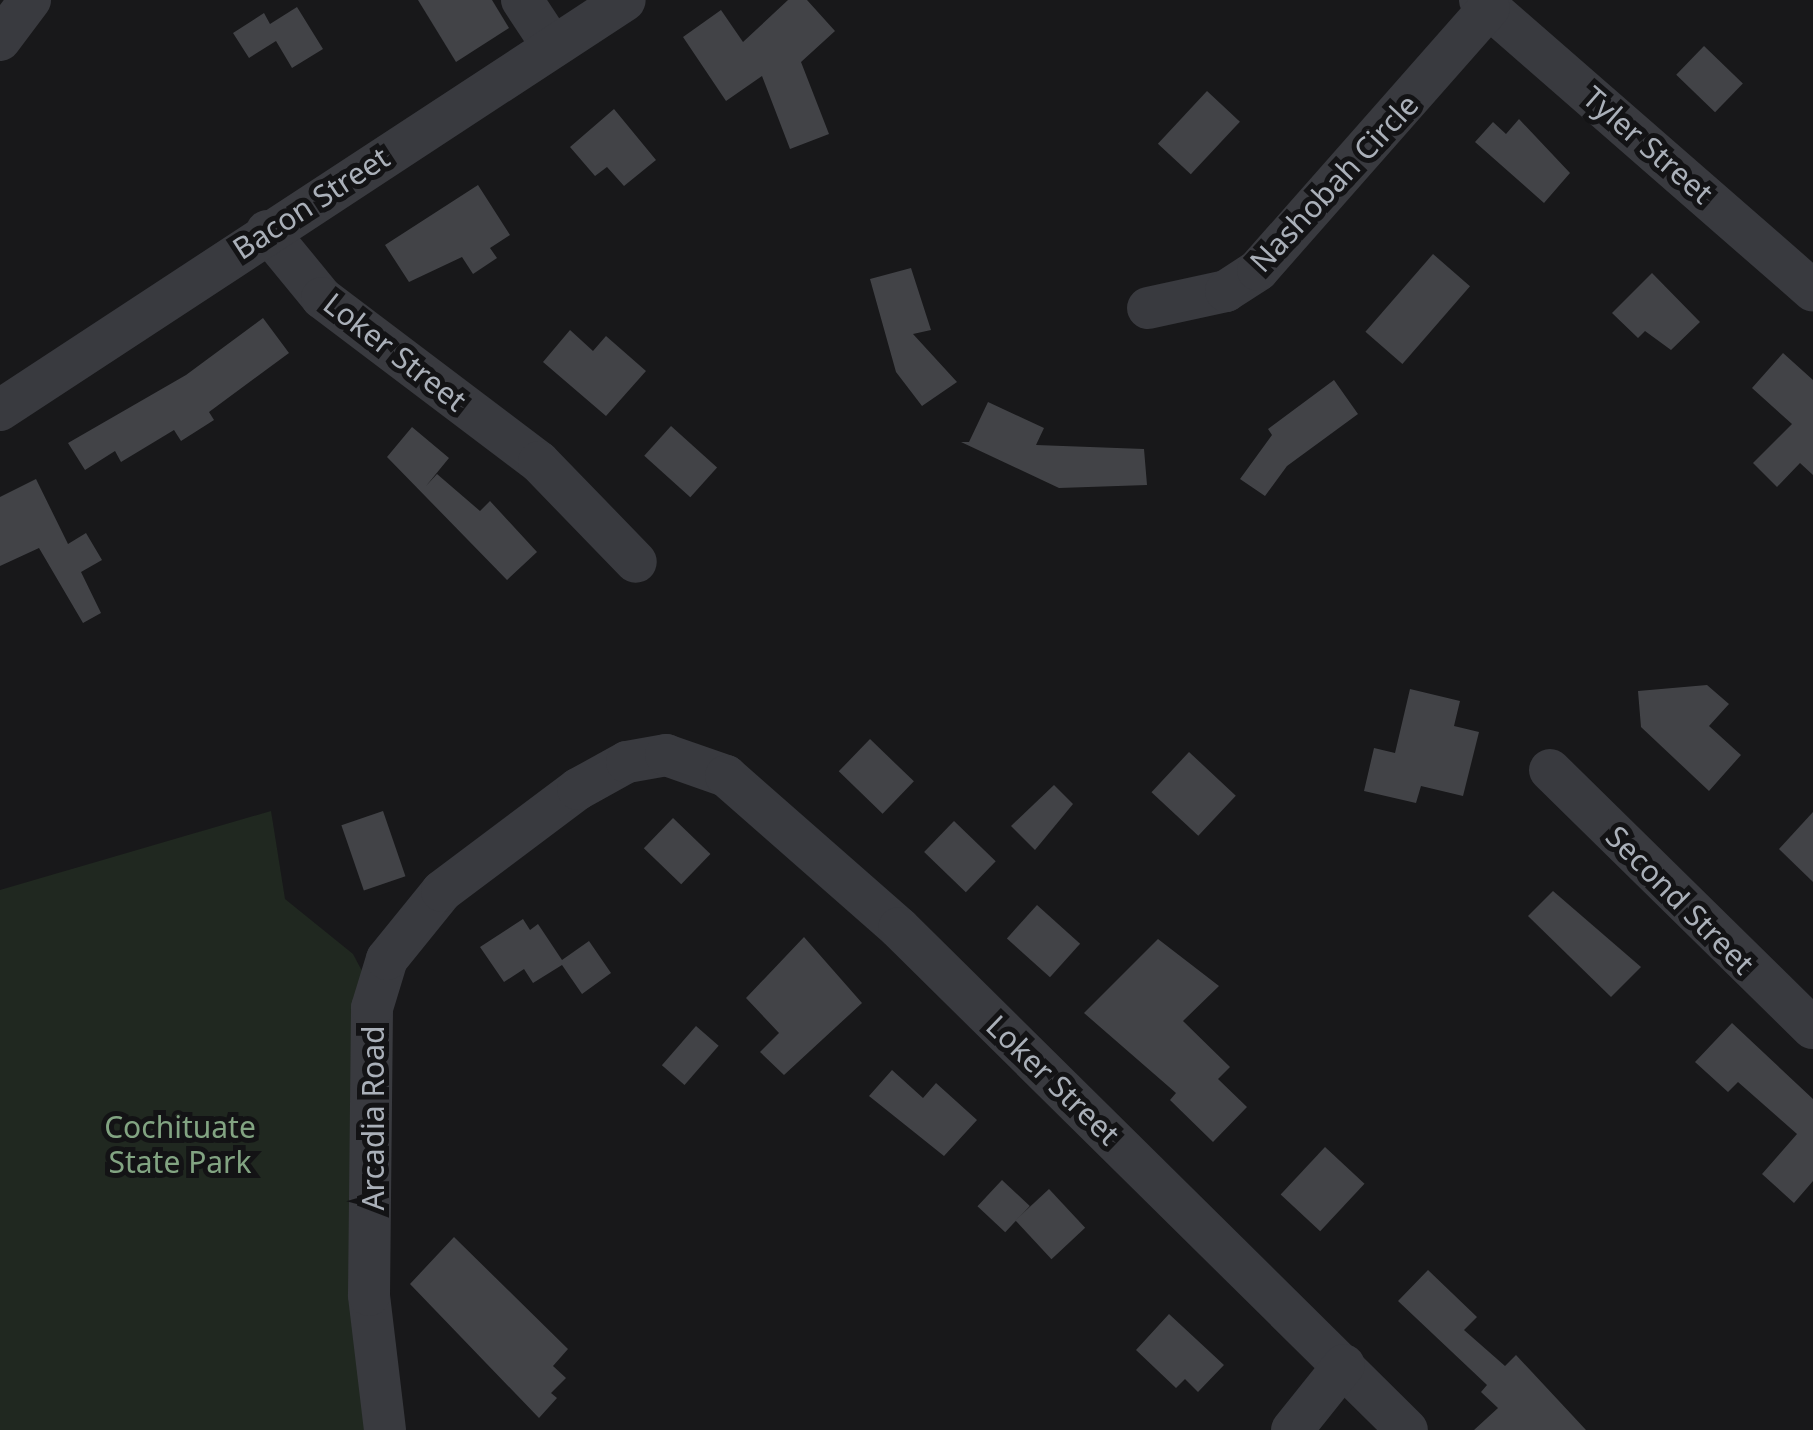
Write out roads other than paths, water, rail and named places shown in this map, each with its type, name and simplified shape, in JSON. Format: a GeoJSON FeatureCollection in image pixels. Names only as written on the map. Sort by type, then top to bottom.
{"type":"FeatureCollection","features":[{"type":"Feature","properties":{"kind":"street"},"geometry":{"type":"LineString","coordinates":[[521,0],[554,47]]}},
{"type":"Feature","properties":{"kind":"street","name":"Bacon Street"},"geometry":{"type":"LineString","coordinates":[[0,410],[625,0]]}},
{"type":"Feature","properties":{"kind":"street","name":"Tyler Street"},"geometry":{"type":"LineString","coordinates":[[1485,4],[1813,291]]}},
{"type":"Feature","properties":{"kind":"street","name":"Nashobah Circle"},"geometry":{"type":"LineString","coordinates":[[1148,308],[1226,290],[1258,270],[1485,4]]}},
{"type":"Feature","properties":{"kind":"street","name":"Loker Street"},"geometry":{"type":"LineString","coordinates":[[267,231],[322,298],[539,462],[636,562]]}},
{"type":"Feature","properties":{"kind":"street","name":"Loker Street"},"geometry":{"type":"LineString","coordinates":[[680,756],[753,797],[899,928],[1407,1430]]}},
{"type":"Feature","properties":{"kind":"street","name":"Arcadia Road"},"geometry":{"type":"LineString","coordinates":[[385,1430],[369,1294],[377,1118],[372,1008],[387,959],[442,891],[578,789],[627,761],[680,756]]}},
{"type":"Feature","properties":{"kind":"street","name":"Second Street"},"geometry":{"type":"LineString","coordinates":[[1550,770],[1813,1028]]}},
{"type":"Feature","properties":{"kind":"street"},"geometry":{"type":"LineString","coordinates":[[1292,1430],[1344,1365]]}},
{"type":"Feature","properties":{"kind":"park label","name":"Cochituate State Park"},"geometry":{"type":"Point","coordinates":[180,1144]}}]}
